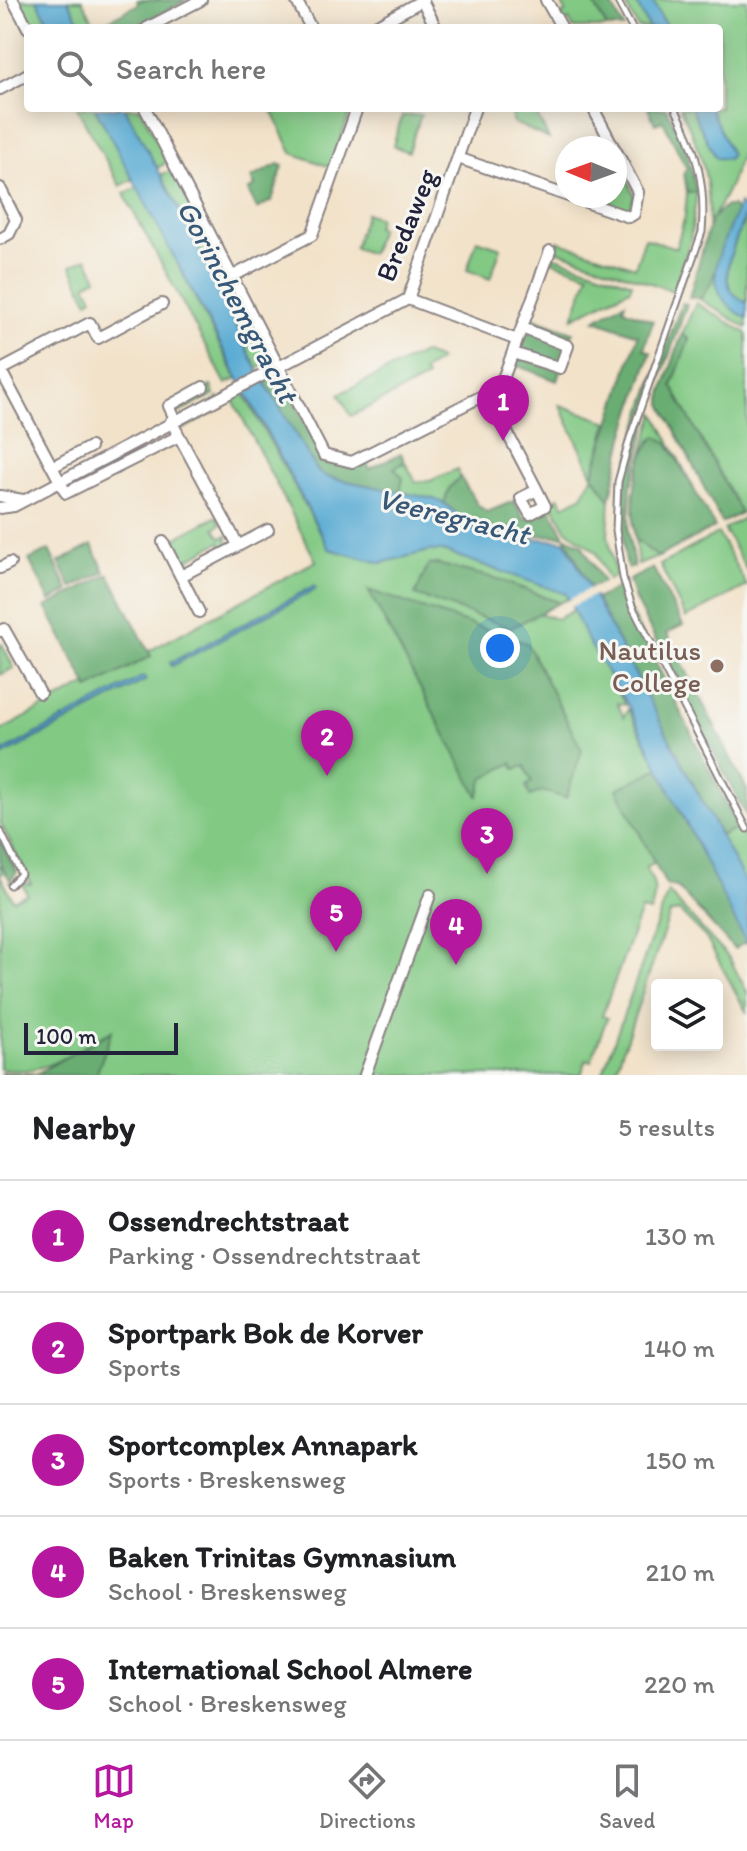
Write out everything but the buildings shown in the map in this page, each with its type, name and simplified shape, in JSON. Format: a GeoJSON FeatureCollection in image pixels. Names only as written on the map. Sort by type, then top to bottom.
{"type":"FeatureCollection","features":[{"type":"Feature","properties":{"kind":"street"},"geometry":{"type":"LineString","coordinates":[[13,0],[26,24]]}},
{"type":"Feature","properties":{"kind":"street"},"geometry":{"type":"LineString","coordinates":[[155,24],[201,0]]}},
{"type":"Feature","properties":{"kind":"street"},"geometry":{"type":"LineString","coordinates":[[296,0],[309,24]]}},
{"type":"Feature","properties":{"kind":"street"},"geometry":{"type":"LineString","coordinates":[[379,24],[422,0],[434,24]]}},
{"type":"Feature","properties":{"kind":"street"},"geometry":{"type":"LineString","coordinates":[[546,0],[560,24]]}},
{"type":"Feature","properties":{"kind":"street"},"geometry":{"type":"LineString","coordinates":[[0,89],[24,76]]}},
{"type":"Feature","properties":{"kind":"street"},"geometry":{"type":"LineString","coordinates":[[147,112],[324,455],[352,462],[500,387],[550,251]]}},
{"type":"Feature","properties":{"kind":"street"},"geometry":{"type":"LineString","coordinates":[[233,276],[312,235],[356,112]]}},
{"type":"Feature","properties":{"kind":"street","name":"Bredaweg"},"geometry":{"type":"LineString","coordinates":[[0,508],[23,500],[408,299],[474,112]]}},
{"type":"Feature","properties":{"kind":"street"},"geometry":{"type":"LineString","coordinates":[[595,112],[608,136]]}},
{"type":"Feature","properties":{"kind":"street"},"geometry":{"type":"LineString","coordinates":[[458,158],[555,191]]}},
{"type":"Feature","properties":{"kind":"street"},"geometry":{"type":"LineString","coordinates":[[603,208],[629,217],[634,214],[638,192],[627,171]]}},
{"type":"Feature","properties":{"kind":"street"},"geometry":{"type":"LineString","coordinates":[[0,188],[16,220],[9,234],[0,239]]}},
{"type":"Feature","properties":{"kind":"street"},"geometry":{"type":"LineString","coordinates":[[408,299],[517,340]]}},
{"type":"Feature","properties":{"kind":"street"},"geometry":{"type":"LineString","coordinates":[[162,304],[98,338],[90,323],[0,370],[66,493],[72,493],[179,436]]}},
{"type":"Feature","properties":{"kind":"street"},"geometry":{"type":"LineString","coordinates":[[513,353],[560,368],[568,346],[522,328]]}},
{"type":"Feature","properties":{"kind":"street"},"geometry":{"type":"LineString","coordinates":[[203,387],[169,406],[179,436],[238,545]]}},
{"type":"Feature","properties":{"kind":"street"},"geometry":{"type":"LineString","coordinates":[[487,394],[537,490]]}},
{"type":"Feature","properties":{"kind":"street"},"geometry":{"type":"LineString","coordinates":[[52,467],[90,447]]}},
{"type":"Feature","properties":{"kind":"street"},"geometry":{"type":"LineString","coordinates":[[0,496],[23,500]]}},
{"type":"Feature","properties":{"kind":"street"},"geometry":{"type":"LineString","coordinates":[[181,576],[268,530]]}},
{"type":"Feature","properties":{"kind":"street"},"geometry":{"type":"LineString","coordinates":[[163,542],[199,612]]}},
{"type":"Feature","properties":{"kind":"street"},"geometry":{"type":"LineString","coordinates":[[0,631],[4,629],[40,693]]}},
{"type":"Feature","properties":{"kind":"street"},"geometry":{"type":"LineString","coordinates":[[365,1075],[430,895]]}},
{"type":"Feature","properties":{"kind":"lane"},"geometry":{"type":"LineString","coordinates":[[617,0],[630,24]]}},
{"type":"Feature","properties":{"kind":"lane"},"geometry":{"type":"LineString","coordinates":[[677,112],[699,159],[704,206],[702,232],[630,438],[618,482],[616,530],[623,578],[632,606],[747,829]]}},
{"type":"Feature","properties":{"kind":"lane"},"geometry":{"type":"LineString","coordinates":[[0,830],[21,874],[10,885]]}},
{"type":"Feature","properties":{"kind":"green space"},"geometry":{"type":"Polygon","coordinates":[[[19,0],[37,0],[50,24],[32,24],[19,0]]]}},
{"type":"Feature","properties":{"kind":"green space"},"geometry":{"type":"Polygon","coordinates":[[[68,0],[82,0],[95,24],[81,24],[68,0]]]}},
{"type":"Feature","properties":{"kind":"green space"},"geometry":{"type":"Polygon","coordinates":[[[137,0],[187,0],[141,24],[102,24],[138,4],[137,0]]]}},
{"type":"Feature","properties":{"kind":"green space"},"geometry":{"type":"Polygon","coordinates":[[[560,0],[592,0],[605,24],[571,24],[569,20],[563,23],[559,17],[566,12],[560,0]]]}},
{"type":"Feature","properties":{"kind":"green space"},"geometry":{"type":"Polygon","coordinates":[[[592,0],[609,0],[622,24],[605,24],[592,0]]]}},
{"type":"Feature","properties":{"kind":"green space"},"geometry":{"type":"Polygon","coordinates":[[[623,0],[635,0],[647,24],[636,24],[623,0]]]}},
{"type":"Feature","properties":{"kind":"green space"},"geometry":{"type":"Polygon","coordinates":[[[652,0],[747,0],[747,137],[730,185],[708,228],[708,195],[703,166],[682,112],[693,112],[716,158],[710,112],[723,112],[723,24],[665,24],[652,0]]]}},
{"type":"Feature","properties":{"kind":"green space"},"geometry":{"type":"Polygon","coordinates":[[[79,112],[97,112],[134,179],[120,186],[79,112]]]}},
{"type":"Feature","properties":{"kind":"green space"},"geometry":{"type":"Polygon","coordinates":[[[127,112],[142,112],[168,162],[157,168],[127,112]]]}},
{"type":"Feature","properties":{"kind":"green space"},"geometry":{"type":"Polygon","coordinates":[[[273,112],[351,112],[330,167],[292,153],[273,112]]]}},
{"type":"Feature","properties":{"kind":"green space"},"geometry":{"type":"Polygon","coordinates":[[[513,112],[535,112],[549,139],[512,122],[513,112]]]}},
{"type":"Feature","properties":{"kind":"green space"},"geometry":{"type":"Polygon","coordinates":[[[650,112],[668,112],[686,149],[697,192],[687,193],[684,172],[687,169],[663,121],[655,124],[650,112]]]}},
{"type":"Feature","properties":{"kind":"green space"},"geometry":{"type":"Polygon","coordinates":[[[421,115],[408,152],[393,146],[402,116],[421,115]]]}},
{"type":"Feature","properties":{"kind":"green space"},"geometry":{"type":"Polygon","coordinates":[[[278,164],[283,166],[272,200],[257,209],[248,191],[255,186],[251,178],[278,164]]]}},
{"type":"Feature","properties":{"kind":"green space"},"geometry":{"type":"Polygon","coordinates":[[[173,169],[268,355],[265,365],[257,369],[161,175],[173,169]]]}},
{"type":"Feature","properties":{"kind":"green space"},"geometry":{"type":"Polygon","coordinates":[[[627,178],[634,195],[629,211],[623,214],[608,209],[627,208],[627,178]]]}},
{"type":"Feature","properties":{"kind":"green space"},"geometry":{"type":"Polygon","coordinates":[[[138,187],[237,379],[226,384],[124,194],[138,187]]]}},
{"type":"Feature","properties":{"kind":"green space"},"geometry":{"type":"Polygon","coordinates":[[[697,192],[690,242],[673,291],[556,250],[558,241],[635,267],[645,238],[676,248],[685,216],[687,193],[697,192]]]}},
{"type":"Feature","properties":{"kind":"green space"},"geometry":{"type":"Polygon","coordinates":[[[726,206],[732,206],[736,212],[711,283],[701,298],[689,298],[711,219],[726,206]]]}},
{"type":"Feature","properties":{"kind":"green space"},"geometry":{"type":"Polygon","coordinates":[[[366,213],[379,218],[376,227],[380,229],[371,254],[354,248],[366,213]]]}},
{"type":"Feature","properties":{"kind":"green space"},"geometry":{"type":"Polygon","coordinates":[[[747,214],[747,303],[729,286],[727,275],[732,250],[747,214]]]}},
{"type":"Feature","properties":{"kind":"green space"},"geometry":{"type":"Polygon","coordinates":[[[477,240],[501,248],[490,279],[467,270],[477,240]]]}},
{"type":"Feature","properties":{"kind":"green space"},"geometry":{"type":"Polygon","coordinates":[[[553,256],[632,283],[630,289],[573,318],[589,274],[552,261],[553,256]]]}},
{"type":"Feature","properties":{"kind":"green space"},"geometry":{"type":"Polygon","coordinates":[[[87,258],[97,278],[86,284],[93,298],[88,301],[71,266],[87,258]]]}},
{"type":"Feature","properties":{"kind":"green space"},"geometry":{"type":"Polygon","coordinates":[[[715,265],[719,289],[728,303],[747,318],[747,328],[698,298],[711,283],[715,265]]]}},
{"type":"Feature","properties":{"kind":"green space"},"geometry":{"type":"Polygon","coordinates":[[[625,302],[623,309],[653,321],[644,349],[651,352],[624,437],[610,500],[593,475],[638,335],[595,320],[625,302]]]}},
{"type":"Feature","properties":{"kind":"green space"},"geometry":{"type":"Polygon","coordinates":[[[682,303],[687,304],[653,401],[631,486],[628,531],[634,567],[627,568],[623,533],[628,466],[646,400],[682,303]]]}},
{"type":"Feature","properties":{"kind":"green space"},"geometry":{"type":"Polygon","coordinates":[[[696,303],[747,333],[747,509],[741,513],[672,386],[689,339],[682,334],[696,303]]]}},
{"type":"Feature","properties":{"kind":"green space"},"geometry":{"type":"Polygon","coordinates":[[[531,317],[573,332],[557,381],[515,365],[531,317]]]}},
{"type":"Feature","properties":{"kind":"green space"},"geometry":{"type":"Polygon","coordinates":[[[682,334],[689,339],[672,386],[741,513],[722,523],[662,404],[662,394],[682,334]]]}},
{"type":"Feature","properties":{"kind":"green space"},"geometry":{"type":"Polygon","coordinates":[[[423,353],[440,360],[423,372],[427,378],[351,416],[339,394],[423,353]]]}},
{"type":"Feature","properties":{"kind":"green space"},"geometry":{"type":"Polygon","coordinates":[[[272,376],[282,378],[325,459],[355,467],[366,462],[370,469],[401,453],[405,462],[394,468],[403,478],[400,492],[327,477],[318,472],[264,381],[272,376]]]}},
{"type":"Feature","properties":{"kind":"green space"},"geometry":{"type":"Polygon","coordinates":[[[211,386],[214,395],[176,414],[173,407],[211,386]]]}},
{"type":"Feature","properties":{"kind":"green space"},"geometry":{"type":"Polygon","coordinates":[[[243,392],[329,549],[381,563],[429,551],[443,551],[566,593],[568,599],[559,603],[523,588],[422,576],[557,619],[574,610],[625,705],[617,703],[624,717],[628,709],[659,768],[652,771],[689,844],[646,867],[654,890],[652,906],[650,912],[641,910],[602,1016],[607,1018],[591,1061],[586,1060],[581,1075],[83,1075],[92,1044],[37,1068],[0,1069],[0,875],[13,900],[27,894],[22,883],[31,884],[0,822],[0,731],[316,561],[232,398],[243,392]]]}},
{"type":"Feature","properties":{"kind":"green space"},"geometry":{"type":"Polygon","coordinates":[[[219,398],[224,407],[183,429],[180,421],[219,398]]]}},
{"type":"Feature","properties":{"kind":"green space"},"geometry":{"type":"Polygon","coordinates":[[[560,405],[608,422],[593,475],[560,405]]]}},
{"type":"Feature","properties":{"kind":"green space"},"geometry":{"type":"Polygon","coordinates":[[[655,413],[694,489],[651,441],[641,460],[655,413]]]}},
{"type":"Feature","properties":{"kind":"green space"},"geometry":{"type":"Polygon","coordinates":[[[656,436],[668,443],[715,527],[658,557],[635,539],[633,513],[638,471],[648,446],[656,436]]]}},
{"type":"Feature","properties":{"kind":"green space"},"geometry":{"type":"Polygon","coordinates":[[[405,462],[416,482],[430,481],[457,469],[460,477],[450,487],[444,503],[400,492],[403,478],[393,468],[405,462]]]}},
{"type":"Feature","properties":{"kind":"green space"},"geometry":{"type":"Polygon","coordinates":[[[593,475],[610,500],[608,535],[616,576],[608,580],[596,552],[566,529],[551,502],[559,497],[564,506],[582,496],[593,475]]]}},
{"type":"Feature","properties":{"kind":"green space"},"geometry":{"type":"Polygon","coordinates":[[[460,477],[478,505],[487,512],[514,501],[525,520],[550,508],[565,536],[532,535],[532,539],[476,532],[444,503],[450,487],[460,477]]]}},
{"type":"Feature","properties":{"kind":"green space"},"geometry":{"type":"Polygon","coordinates":[[[217,516],[221,524],[215,528],[221,538],[227,535],[228,546],[224,548],[220,542],[188,559],[191,566],[180,567],[185,561],[174,539],[217,516]]]}},
{"type":"Feature","properties":{"kind":"green space"},"geometry":{"type":"Polygon","coordinates":[[[747,516],[747,571],[724,529],[747,516]]]}},
{"type":"Feature","properties":{"kind":"green space"},"geometry":{"type":"Polygon","coordinates":[[[718,533],[747,586],[686,618],[660,565],[718,533]]]}},
{"type":"Feature","properties":{"kind":"green space"},"geometry":{"type":"Polygon","coordinates":[[[565,536],[582,545],[603,582],[590,588],[565,536]]]}},
{"type":"Feature","properties":{"kind":"green space"},"geometry":{"type":"Polygon","coordinates":[[[635,539],[661,556],[638,565],[635,539]]]}},
{"type":"Feature","properties":{"kind":"green space"},"geometry":{"type":"Polygon","coordinates":[[[92,545],[105,572],[72,588],[59,562],[92,545]]]}},
{"type":"Feature","properties":{"kind":"green space"},"geometry":{"type":"Polygon","coordinates":[[[49,550],[69,591],[50,601],[29,560],[49,550]]]}},
{"type":"Feature","properties":{"kind":"green space"},"geometry":{"type":"Polygon","coordinates":[[[437,564],[498,579],[559,603],[511,628],[415,595],[428,565],[437,564]]]}},
{"type":"Feature","properties":{"kind":"green space"},"geometry":{"type":"Polygon","coordinates":[[[653,568],[683,625],[667,633],[747,790],[747,817],[635,600],[629,580],[653,568]]]}},
{"type":"Feature","properties":{"kind":"green space"},"geometry":{"type":"Polygon","coordinates":[[[109,574],[151,656],[89,689],[46,607],[109,574]]]}},
{"type":"Feature","properties":{"kind":"green space"},"geometry":{"type":"Polygon","coordinates":[[[618,587],[738,827],[720,836],[596,599],[618,587]]]}},
{"type":"Feature","properties":{"kind":"green space"},"geometry":{"type":"Polygon","coordinates":[[[368,590],[527,643],[582,750],[566,798],[542,791],[530,796],[526,786],[532,782],[525,766],[515,769],[512,763],[484,778],[478,796],[368,590]]]}},
{"type":"Feature","properties":{"kind":"green space"},"geometry":{"type":"Polygon","coordinates":[[[0,645],[14,668],[0,675],[0,645]]]}},
{"type":"Feature","properties":{"kind":"green space"},"geometry":{"type":"Polygon","coordinates":[[[659,768],[746,942],[734,949],[677,887],[666,885],[617,789],[659,768]]]}},
{"type":"Feature","properties":{"kind":"green space"},"geometry":{"type":"Polygon","coordinates":[[[738,827],[747,842],[747,886],[720,836],[738,827]]]}},
{"type":"Feature","properties":{"kind":"green space"},"geometry":{"type":"Polygon","coordinates":[[[0,839],[17,872],[11,881],[0,864],[0,839]]]}},
{"type":"Feature","properties":{"kind":"green space"},"geometry":{"type":"Polygon","coordinates":[[[668,892],[730,959],[747,992],[747,1013],[706,938],[679,911],[670,914],[614,1075],[602,1075],[668,892]]]}},
{"type":"Feature","properties":{"kind":"green space"},"geometry":{"type":"Polygon","coordinates":[[[112,1031],[96,1075],[5,1075],[0,1073],[36,1074],[112,1031]]]}},
{"type":"Feature","properties":{"kind":"water"},"geometry":{"type":"Polygon","coordinates":[[[37,0],[68,0],[81,24],[50,24],[37,0]]]}},
{"type":"Feature","properties":{"kind":"water"},"geometry":{"type":"Polygon","coordinates":[[[635,0],[652,0],[665,24],[647,24],[635,0]]]}},
{"type":"Feature","properties":{"kind":"water","name":"Veeregracht"},"geometry":{"type":"Polygon","coordinates":[[[97,112],[127,112],[184,218],[257,369],[318,472],[327,477],[434,499],[444,503],[482,535],[565,541],[747,886],[747,945],[628,706],[585,636],[566,594],[443,551],[429,551],[381,563],[329,549],[97,112]]]}},
{"type":"Feature","properties":{"kind":"water"},"geometry":{"type":"Polygon","coordinates":[[[693,112],[712,112],[731,154],[728,159],[716,158],[693,112]]]}},
{"type":"Feature","properties":{"kind":"water"},"geometry":{"type":"Polygon","coordinates":[[[739,204],[745,209],[727,273],[735,295],[747,303],[747,318],[730,307],[720,294],[716,281],[720,252],[739,204]]]}},
{"type":"Feature","properties":{"kind":"water"},"geometry":{"type":"Polygon","coordinates":[[[314,586],[316,589],[172,666],[170,663],[314,586]]]}},
{"type":"Feature","properties":{"kind":"water"},"geometry":{"type":"Polygon","coordinates":[[[144,676],[146,680],[0,757],[0,753],[144,676]]]}},
{"type":"Feature","properties":{"kind":"pier"},"geometry":{"type":"Polygon","coordinates":[[[594,586],[598,593],[568,608],[565,602],[594,586]]]}},
{"type":"Feature","properties":{"kind":"place","name":"Ossendrechtstraat"},"geometry":{"type":"Point","coordinates":[503,441]}},
{"type":"Feature","properties":{"kind":"place","name":"Nautilus College"},"geometry":{"type":"Point","coordinates":[717,666]}},
{"type":"Feature","properties":{"kind":"place","name":"Sportpark Bok de Korver"},"geometry":{"type":"Point","coordinates":[327,776]}},
{"type":"Feature","properties":{"kind":"place","name":"Sportcomplex Annapark"},"geometry":{"type":"Point","coordinates":[487,874]}},
{"type":"Feature","properties":{"kind":"place","name":"International School Almere"},"geometry":{"type":"Point","coordinates":[336,952]}},
{"type":"Feature","properties":{"kind":"place","name":"Baken Trinitas Gymnasium"},"geometry":{"type":"Point","coordinates":[456,965]}},
{"type":"Feature","properties":{"kind":"water label","name":"Gorinchemgracht"},"geometry":{"type":"Point","coordinates":[238,301]}}]}
